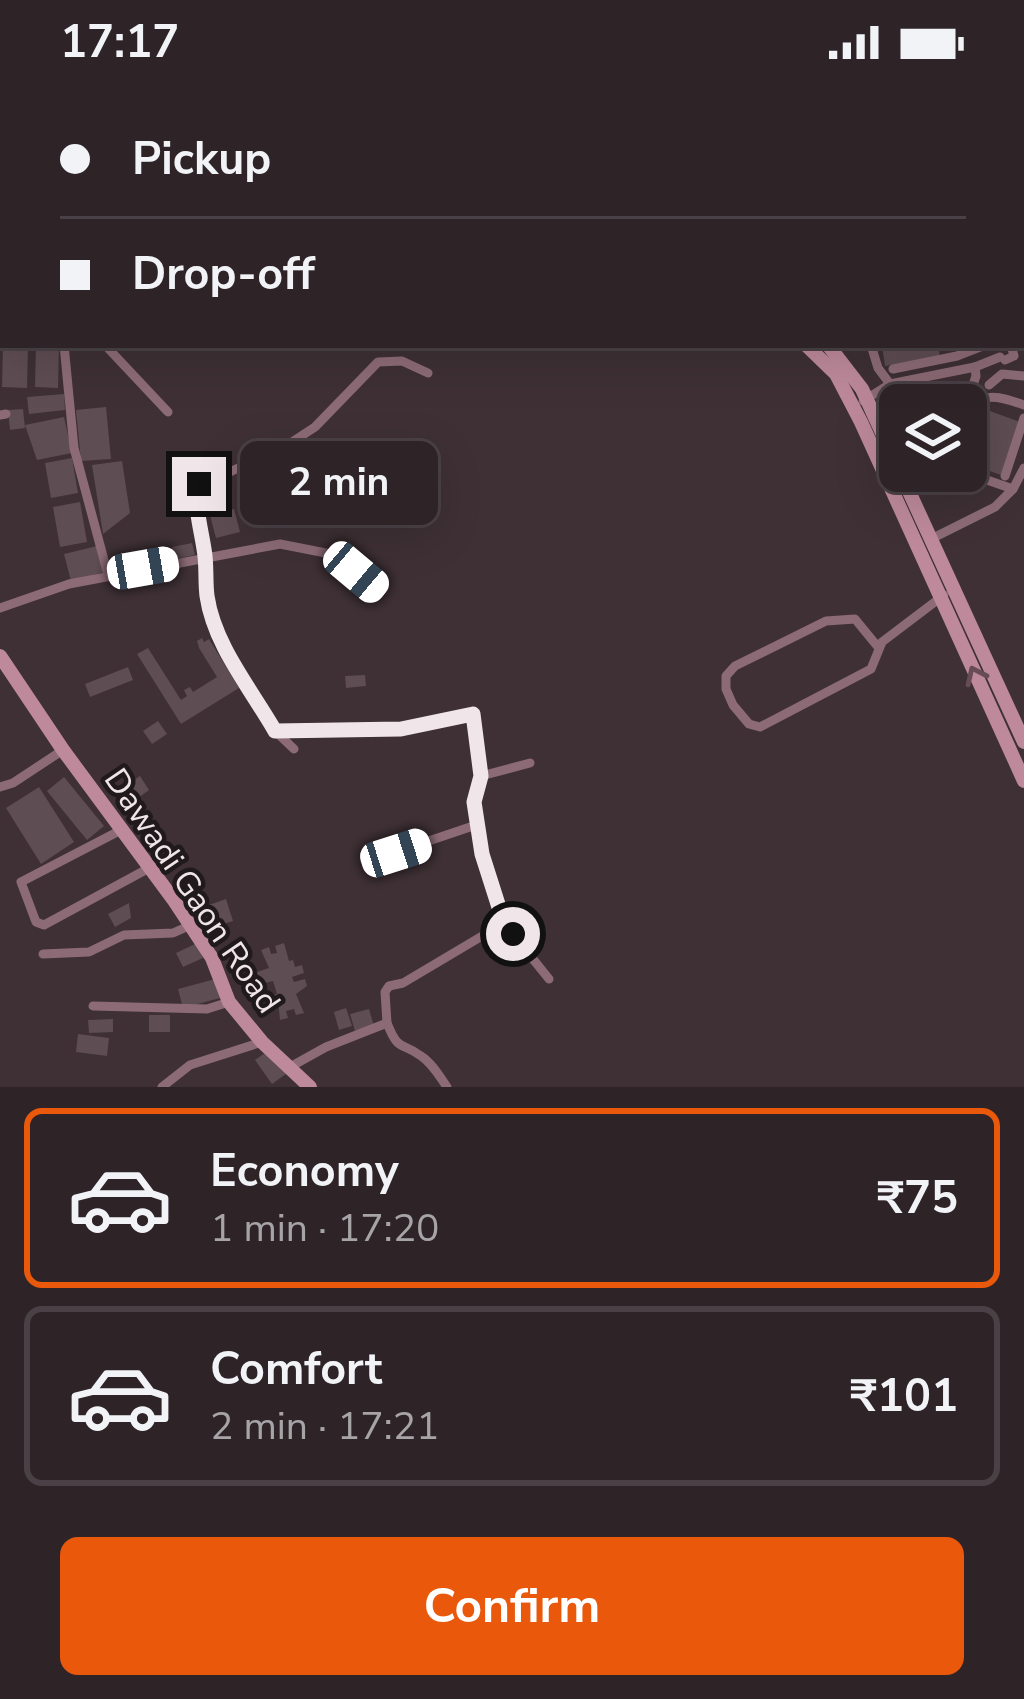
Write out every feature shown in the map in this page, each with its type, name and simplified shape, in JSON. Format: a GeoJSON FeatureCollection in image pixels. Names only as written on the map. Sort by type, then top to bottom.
{"type":"FeatureCollection","features":[{"type":"Feature","properties":{"kind":"street"},"geometry":{"type":"LineString","coordinates":[[64,348],[74,448],[108,575]]}},
{"type":"Feature","properties":{"kind":"street"},"geometry":{"type":"LineString","coordinates":[[108,348],[168,412]]}},
{"type":"Feature","properties":{"kind":"street"},"geometry":{"type":"LineString","coordinates":[[809,348],[860,403],[931,539],[946,593],[1024,742]]}},
{"type":"Feature","properties":{"kind":"street"},"geometry":{"type":"LineString","coordinates":[[831,348],[843,360],[1024,781]]}},
{"type":"Feature","properties":{"kind":"street"},"geometry":{"type":"LineString","coordinates":[[872,348],[890,384],[975,367],[1011,353]]}},
{"type":"Feature","properties":{"kind":"street"},"geometry":{"type":"LineString","coordinates":[[893,369],[956,351]]}},
{"type":"Feature","properties":{"kind":"street"},"geometry":{"type":"LineString","coordinates":[[294,749],[275,731],[214,622],[207,598],[196,494],[199,484],[289,444],[315,427],[377,362],[402,361],[428,373]]}},
{"type":"Feature","properties":{"kind":"street"},"geometry":{"type":"LineString","coordinates":[[973,384],[975,367]]}},
{"type":"Feature","properties":{"kind":"street"},"geometry":{"type":"LineString","coordinates":[[989,385],[1002,374],[1024,376]]}},
{"type":"Feature","properties":{"kind":"street"},"geometry":{"type":"LineString","coordinates":[[860,403],[879,391]]}},
{"type":"Feature","properties":{"kind":"street"},"geometry":{"type":"LineString","coordinates":[[987,396],[1024,406]]}},
{"type":"Feature","properties":{"kind":"street"},"geometry":{"type":"LineString","coordinates":[[1005,476],[1023,425]]}},
{"type":"Feature","properties":{"kind":"street"},"geometry":{"type":"LineString","coordinates":[[931,539],[995,507],[1013,489],[1024,468]]}},
{"type":"Feature","properties":{"kind":"street"},"geometry":{"type":"LineString","coordinates":[[987,480],[1013,489]]}},
{"type":"Feature","properties":{"kind":"street"},"geometry":{"type":"LineString","coordinates":[[0,608],[68,584],[280,544],[336,555],[376,588]]}},
{"type":"Feature","properties":{"kind":"street"},"geometry":{"type":"LineString","coordinates":[[878,647],[854,619],[826,621],[735,666],[726,676],[726,689],[749,724],[760,727],[871,668],[878,647],[946,593]]}},
{"type":"Feature","properties":{"kind":"street","name":"Dawadi Gaon Road"},"geometry":{"type":"LineString","coordinates":[[0,656],[212,958],[229,1002],[262,1042],[310,1087]]}},
{"type":"Feature","properties":{"kind":"street"},"geometry":{"type":"LineString","coordinates":[[275,731],[401,729],[473,714],[481,776],[473,792],[482,854],[504,923],[549,979]]}},
{"type":"Feature","properties":{"kind":"street"},"geometry":{"type":"LineString","coordinates":[[0,788],[63,749]]}},
{"type":"Feature","properties":{"kind":"street"},"geometry":{"type":"LineString","coordinates":[[481,776],[530,763]]}},
{"type":"Feature","properties":{"kind":"street"},"geometry":{"type":"LineString","coordinates":[[396,853],[479,824]]}},
{"type":"Feature","properties":{"kind":"street"},"geometry":{"type":"LineString","coordinates":[[123,829],[21,881],[36,922],[44,925],[151,867]]}},
{"type":"Feature","properties":{"kind":"street"},"geometry":{"type":"LineString","coordinates":[[447,1087],[424,1057],[403,1049],[393,1039],[385,998],[389,986],[504,923]]}},
{"type":"Feature","properties":{"kind":"street"},"geometry":{"type":"LineString","coordinates":[[43,954],[89,952],[124,935],[172,933],[190,925]]}},
{"type":"Feature","properties":{"kind":"street"},"geometry":{"type":"LineString","coordinates":[[93,1006],[207,1009],[229,1002]]}},
{"type":"Feature","properties":{"kind":"street"},"geometry":{"type":"LineString","coordinates":[[290,1067],[387,1023]]}},
{"type":"Feature","properties":{"kind":"street"},"geometry":{"type":"LineString","coordinates":[[162,1087],[190,1065],[262,1042]]}},
{"type":"Feature","properties":{"kind":"building"},"geometry":{"type":"Polygon","coordinates":[[[3,348],[28,348],[27,388],[2,387],[3,348]]]}},
{"type":"Feature","properties":{"kind":"building"},"geometry":{"type":"Polygon","coordinates":[[[36,348],[59,348],[58,388],[35,387],[36,348]]]}},
{"type":"Feature","properties":{"kind":"building"},"geometry":{"type":"Polygon","coordinates":[[[882,348],[938,348],[940,357],[885,366],[882,348]]]}},
{"type":"Feature","properties":{"kind":"building"},"geometry":{"type":"Polygon","coordinates":[[[64,394],[65,410],[29,414],[27,397],[64,394]]]}},
{"type":"Feature","properties":{"kind":"building"},"geometry":{"type":"Polygon","coordinates":[[[106,407],[111,459],[81,461],[76,410],[106,407]]]}},
{"type":"Feature","properties":{"kind":"building"},"geometry":{"type":"Polygon","coordinates":[[[23,409],[25,428],[10,430],[8,410],[23,409]]]}},
{"type":"Feature","properties":{"kind":"building"},"geometry":{"type":"Polygon","coordinates":[[[987,410],[1020,422],[1001,475],[987,470],[987,410]]]}},
{"type":"Feature","properties":{"kind":"building"},"geometry":{"type":"Polygon","coordinates":[[[64,417],[72,453],[37,460],[25,425],[64,417]]]}},
{"type":"Feature","properties":{"kind":"building"},"geometry":{"type":"Polygon","coordinates":[[[72,458],[78,493],[51,498],[45,463],[72,458]]]}},
{"type":"Feature","properties":{"kind":"building"},"geometry":{"type":"Polygon","coordinates":[[[122,461],[130,513],[103,534],[92,465],[122,461]]]}},
{"type":"Feature","properties":{"kind":"building"},"geometry":{"type":"Polygon","coordinates":[[[80,502],[87,542],[60,547],[53,507],[80,502]]]}},
{"type":"Feature","properties":{"kind":"building"},"geometry":{"type":"Polygon","coordinates":[[[234,509],[240,532],[216,538],[210,515],[234,509]]]}},
{"type":"Feature","properties":{"kind":"building"},"geometry":{"type":"Polygon","coordinates":[[[192,543],[195,555],[174,559],[172,547],[192,543]]]}},
{"type":"Feature","properties":{"kind":"building"},"geometry":{"type":"Polygon","coordinates":[[[97,546],[104,572],[71,581],[64,554],[97,546]]]}},
{"type":"Feature","properties":{"kind":"building"},"geometry":{"type":"Polygon","coordinates":[[[168,547],[170,561],[124,569],[121,555],[168,547]]]}},
{"type":"Feature","properties":{"kind":"building"},"geometry":{"type":"Polygon","coordinates":[[[202,638],[204,642],[209,639],[239,688],[181,724],[137,654],[148,648],[181,700],[187,696],[184,690],[190,687],[193,692],[217,677],[199,648],[197,641],[202,638]]]}},
{"type":"Feature","properties":{"kind":"building"},"geometry":{"type":"Polygon","coordinates":[[[128,667],[133,680],[90,697],[85,684],[128,667]]]}},
{"type":"Feature","properties":{"kind":"building"},"geometry":{"type":"Polygon","coordinates":[[[365,675],[366,686],[346,688],[345,676],[365,675]]]}},
{"type":"Feature","properties":{"kind":"building"},"geometry":{"type":"Polygon","coordinates":[[[158,721],[167,734],[152,744],[143,731],[158,721]]]}},
{"type":"Feature","properties":{"kind":"building"},"geometry":{"type":"Polygon","coordinates":[[[140,776],[149,790],[138,798],[128,784],[140,776]]]}},
{"type":"Feature","properties":{"kind":"building"},"geometry":{"type":"Polygon","coordinates":[[[64,777],[104,826],[87,840],[47,791],[64,777]]]}},
{"type":"Feature","properties":{"kind":"building"},"geometry":{"type":"Polygon","coordinates":[[[39,787],[74,842],[41,864],[6,808],[39,787]]]}},
{"type":"Feature","properties":{"kind":"building"},"geometry":{"type":"Polygon","coordinates":[[[226,899],[233,921],[216,926],[209,905],[226,899]]]}},
{"type":"Feature","properties":{"kind":"building"},"geometry":{"type":"Polygon","coordinates":[[[129,903],[131,918],[115,927],[108,914],[129,903]]]}},
{"type":"Feature","properties":{"kind":"building"},"geometry":{"type":"Polygon","coordinates":[[[197,943],[203,958],[183,967],[176,953],[197,943]]]}},
{"type":"Feature","properties":{"kind":"building"},"geometry":{"type":"Polygon","coordinates":[[[284,943],[289,961],[295,967],[302,965],[304,973],[292,977],[294,982],[305,979],[307,986],[296,994],[304,1013],[286,1011],[288,1018],[280,1020],[278,1000],[268,1003],[266,996],[277,994],[273,981],[261,984],[257,972],[269,968],[261,950],[269,947],[271,954],[277,953],[275,946],[284,943]]]}},
{"type":"Feature","properties":{"kind":"building"},"geometry":{"type":"Polygon","coordinates":[[[215,979],[220,998],[183,1008],[178,989],[215,979]]]}},
{"type":"Feature","properties":{"kind":"building"},"geometry":{"type":"Polygon","coordinates":[[[346,1008],[352,1026],[339,1030],[334,1012],[346,1008]]]}},
{"type":"Feature","properties":{"kind":"building"},"geometry":{"type":"Polygon","coordinates":[[[369,1009],[374,1026],[355,1031],[350,1014],[369,1009]]]}},
{"type":"Feature","properties":{"kind":"building"},"geometry":{"type":"Polygon","coordinates":[[[149,1015],[170,1015],[170,1032],[149,1032],[149,1015]]]}},
{"type":"Feature","properties":{"kind":"building"},"geometry":{"type":"Polygon","coordinates":[[[113,1019],[113,1032],[89,1033],[88,1020],[113,1019]]]}},
{"type":"Feature","properties":{"kind":"building"},"geometry":{"type":"Polygon","coordinates":[[[78,1034],[109,1038],[107,1056],[76,1052],[78,1034]]]}},
{"type":"Feature","properties":{"kind":"building"},"geometry":{"type":"Polygon","coordinates":[[[269,1050],[286,1074],[272,1084],[255,1060],[269,1050]]]}},
{"type":"Feature","properties":{"kind":"route"},"geometry":{"type":"LineString","coordinates":[[199,484],[196,494],[207,598],[214,622],[275,731],[401,729],[473,714],[481,776],[473,792],[482,854],[504,923],[513,934]]}}]}
